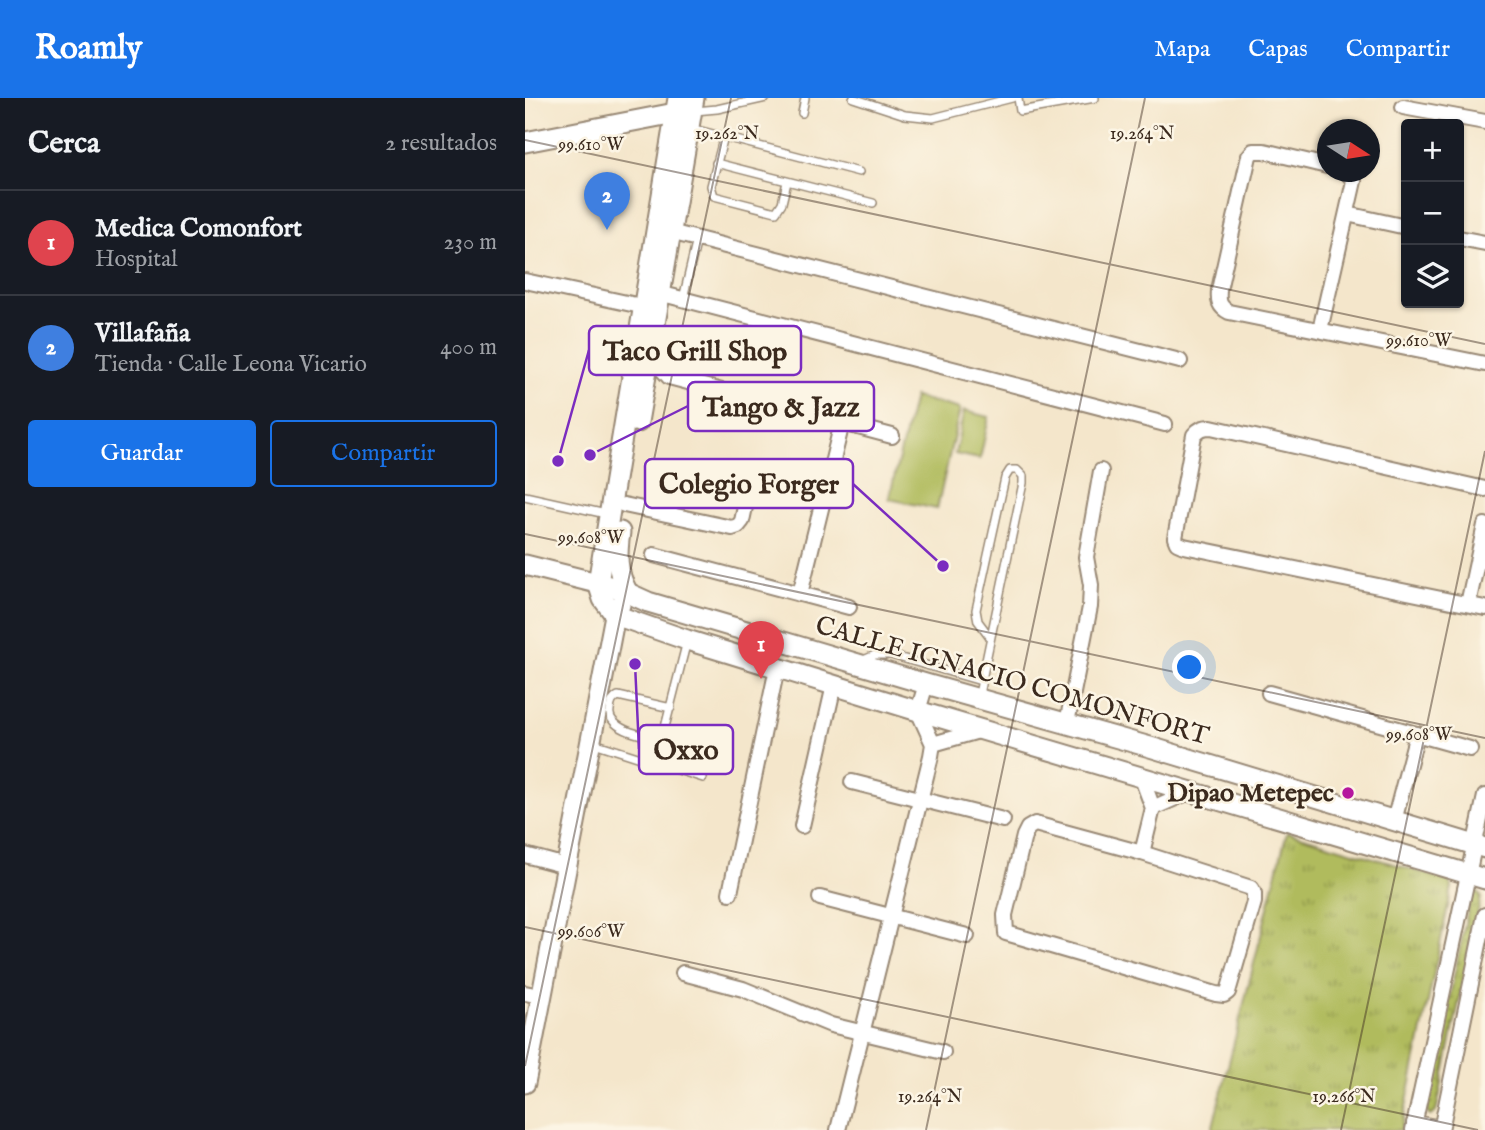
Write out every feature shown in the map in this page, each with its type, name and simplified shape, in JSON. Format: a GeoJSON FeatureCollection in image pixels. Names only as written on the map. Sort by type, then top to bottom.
{"type":"FeatureCollection","features":[{"type":"Feature","properties":{"kind":"main road"},"geometry":{"type":"LineString","coordinates":[[525,142],[685,110]]}},
{"type":"Feature","properties":{"kind":"main road"},"geometry":{"type":"LineString","coordinates":[[632,420],[644,391],[650,356],[652,303],[670,232],[685,110]]}},
{"type":"Feature","properties":{"kind":"main road"},"geometry":{"type":"LineString","coordinates":[[615,615],[603,599],[599,583],[617,510],[685,110]]}},
{"type":"Feature","properties":{"kind":"main road"},"geometry":{"type":"LineString","coordinates":[[525,1083],[533,994],[566,866],[615,615],[627,592],[618,569],[617,510]]}},
{"type":"Feature","properties":{"kind":"main road","name":"CALLE IGNACIO COMONFORT"},"geometry":{"type":"LineString","coordinates":[[525,565],[599,583],[648,602],[926,684],[979,690],[1067,723],[1480,847]]}},
{"type":"Feature","properties":{"kind":"main road","name":"CALLE IGNACIO COMONFORT"},"geometry":{"type":"LineString","coordinates":[[615,615],[918,711],[1477,876]]}},
{"type":"Feature","properties":{"kind":"street"},"geometry":{"type":"LineString","coordinates":[[1403,107],[1485,122]]}},
{"type":"Feature","properties":{"kind":"street"},"geometry":{"type":"LineString","coordinates":[[1317,163],[1264,150],[1252,151],[1218,301],[1222,309],[1485,364]]}},
{"type":"Feature","properties":{"kind":"street"},"geometry":{"type":"LineString","coordinates":[[1320,330],[1354,182]]}},
{"type":"Feature","properties":{"kind":"street"},"geometry":{"type":"LineString","coordinates":[[1347,214],[1401,226]]}},
{"type":"Feature","properties":{"kind":"street"},"geometry":{"type":"LineString","coordinates":[[670,232],[1179,361]]}},
{"type":"Feature","properties":{"kind":"street"},"geometry":{"type":"LineString","coordinates":[[1464,239],[1485,243]]}},
{"type":"Feature","properties":{"kind":"street"},"geometry":{"type":"LineString","coordinates":[[525,281],[652,303],[683,299],[1165,424]]}},
{"type":"Feature","properties":{"kind":"street"},"geometry":{"type":"LineString","coordinates":[[650,356],[669,377],[892,436]]}},
{"type":"Feature","properties":{"kind":"street"},"geometry":{"type":"LineString","coordinates":[[644,391],[669,377]]}},
{"type":"Feature","properties":{"kind":"street"},"geometry":{"type":"LineString","coordinates":[[800,594],[842,423]]}},
{"type":"Feature","properties":{"kind":"street"},"geometry":{"type":"LineString","coordinates":[[1485,489],[1204,427],[1194,435],[1175,529],[1177,543],[1184,546],[1485,608]]}},
{"type":"Feature","properties":{"kind":"street"},"geometry":{"type":"LineString","coordinates":[[1067,723],[1090,607],[1091,585],[1086,557],[1101,471]]}},
{"type":"Feature","properties":{"kind":"street"},"geometry":{"type":"LineString","coordinates":[[617,510],[732,528],[742,521],[752,474]]}},
{"type":"Feature","properties":{"kind":"street"},"geometry":{"type":"LineString","coordinates":[[1468,604],[1483,549],[1485,525]]}},
{"type":"Feature","properties":{"kind":"street"},"geometry":{"type":"LineString","coordinates":[[654,555],[849,607]]}},
{"type":"Feature","properties":{"kind":"street"},"geometry":{"type":"LineString","coordinates":[[730,893],[777,668]]}},
{"type":"Feature","properties":{"kind":"street"},"geometry":{"type":"LineString","coordinates":[[838,1130],[933,744],[918,711],[926,684]]}},
{"type":"Feature","properties":{"kind":"street"},"geometry":{"type":"LineString","coordinates":[[802,826],[834,685]]}},
{"type":"Feature","properties":{"kind":"street"},"geometry":{"type":"LineString","coordinates":[[1269,693],[1470,749]]}},
{"type":"Feature","properties":{"kind":"street"},"geometry":{"type":"LineString","coordinates":[[933,744],[982,730]]}},
{"type":"Feature","properties":{"kind":"street"},"geometry":{"type":"LineString","coordinates":[[1394,821],[1417,734]]}},
{"type":"Feature","properties":{"kind":"street"},"geometry":{"type":"LineString","coordinates":[[1141,776],[1153,808],[1142,853]]}},
{"type":"Feature","properties":{"kind":"street"},"geometry":{"type":"LineString","coordinates":[[852,782],[1003,821]]}},
{"type":"Feature","properties":{"kind":"street"},"geometry":{"type":"LineString","coordinates":[[1153,808],[1191,791]]}},
{"type":"Feature","properties":{"kind":"street"},"geometry":{"type":"LineString","coordinates":[[1485,796],[1477,876],[1414,1126],[1441,1129],[1485,915]]}},
{"type":"Feature","properties":{"kind":"street"},"geometry":{"type":"LineString","coordinates":[[1035,824],[1045,825],[1142,853],[1244,884],[1254,893],[1232,985],[1224,995],[1006,933],[1005,915],[1028,828],[1035,824]]}},
{"type":"Feature","properties":{"kind":"street"},"geometry":{"type":"LineString","coordinates":[[525,855],[566,866]]}},
{"type":"Feature","properties":{"kind":"street"},"geometry":{"type":"LineString","coordinates":[[820,898],[967,936]]}},
{"type":"Feature","properties":{"kind":"street"},"geometry":{"type":"LineString","coordinates":[[683,974],[743,989],[811,1018],[861,1034],[943,1052]]}},
{"type":"Feature","properties":{"kind":"lane"},"geometry":{"type":"LineString","coordinates":[[685,110],[717,109],[767,98]]}},
{"type":"Feature","properties":{"kind":"lane"},"geometry":{"type":"LineString","coordinates":[[802,113],[805,98]]}},
{"type":"Feature","properties":{"kind":"lane"},"geometry":{"type":"LineString","coordinates":[[853,98],[921,118],[946,115],[1012,98]]}},
{"type":"Feature","properties":{"kind":"lane"},"geometry":{"type":"LineString","coordinates":[[1018,98],[1020,111],[1095,98]]}},
{"type":"Feature","properties":{"kind":"lane"},"geometry":{"type":"LineString","coordinates":[[685,110],[724,136],[859,172]]}},
{"type":"Feature","properties":{"kind":"lane"},"geometry":{"type":"LineString","coordinates":[[724,136],[711,191],[720,198],[776,212],[782,203],[787,182]]}},
{"type":"Feature","properties":{"kind":"lane"},"geometry":{"type":"LineString","coordinates":[[716,163],[873,203]]}},
{"type":"Feature","properties":{"kind":"lane"},"geometry":{"type":"LineString","coordinates":[[683,299],[698,239]]}},
{"type":"Feature","properties":{"kind":"lane"},"geometry":{"type":"LineString","coordinates":[[856,663],[875,655],[891,655],[979,690],[1023,483],[1023,476],[1017,470],[1010,470],[1005,478],[976,610],[978,621],[990,637]]}},
{"type":"Feature","properties":{"kind":"lane"},"geometry":{"type":"LineString","coordinates":[[525,496],[617,510]]}},
{"type":"Feature","properties":{"kind":"lane"},"geometry":{"type":"LineString","coordinates":[[671,708],[618,696],[611,702],[609,715],[611,721],[620,728],[660,737],[665,732],[671,708],[687,640]]}},
{"type":"Feature","properties":{"kind":"lane"},"geometry":{"type":"LineString","coordinates":[[590,742],[703,778]]}},
{"type":"Feature","properties":{"kind":"green space"},"geometry":{"type":"Polygon","coordinates":[[[914,397],[960,409],[937,509],[889,499],[914,397]]]}},
{"type":"Feature","properties":{"kind":"green space"},"geometry":{"type":"Polygon","coordinates":[[[964,411],[989,417],[980,459],[955,454],[964,411]]]}},
{"type":"Feature","properties":{"kind":"green space"},"geometry":{"type":"Polygon","coordinates":[[[1287,832],[1450,881],[1452,887],[1401,1130],[1212,1130],[1287,832]]]}},
{"type":"Feature","properties":{"kind":"green space"},"geometry":{"type":"Polygon","coordinates":[[[1477,890],[1481,897],[1436,1112],[1430,1116],[1426,1111],[1471,895],[1477,890]]]}},
{"type":"Feature","properties":{"kind":"place","name":"Villafaña"},"geometry":{"type":"Point","coordinates":[607,230]}},
{"type":"Feature","properties":{"kind":"place","name":"Tango & Jazz"},"geometry":{"type":"Point","coordinates":[590,455]}},
{"type":"Feature","properties":{"kind":"place","name":"Taco Grill Shop"},"geometry":{"type":"Point","coordinates":[558,461]}},
{"type":"Feature","properties":{"kind":"place","name":"Colegio Forger"},"geometry":{"type":"Point","coordinates":[943,566]}},
{"type":"Feature","properties":{"kind":"place","name":"Oxxo"},"geometry":{"type":"Point","coordinates":[635,664]}},
{"type":"Feature","properties":{"kind":"place","name":"Medica Comonfort"},"geometry":{"type":"Point","coordinates":[761,679]}},
{"type":"Feature","properties":{"kind":"place","name":"Dipao Metepec"},"geometry":{"type":"Point","coordinates":[1348,793]}}]}
